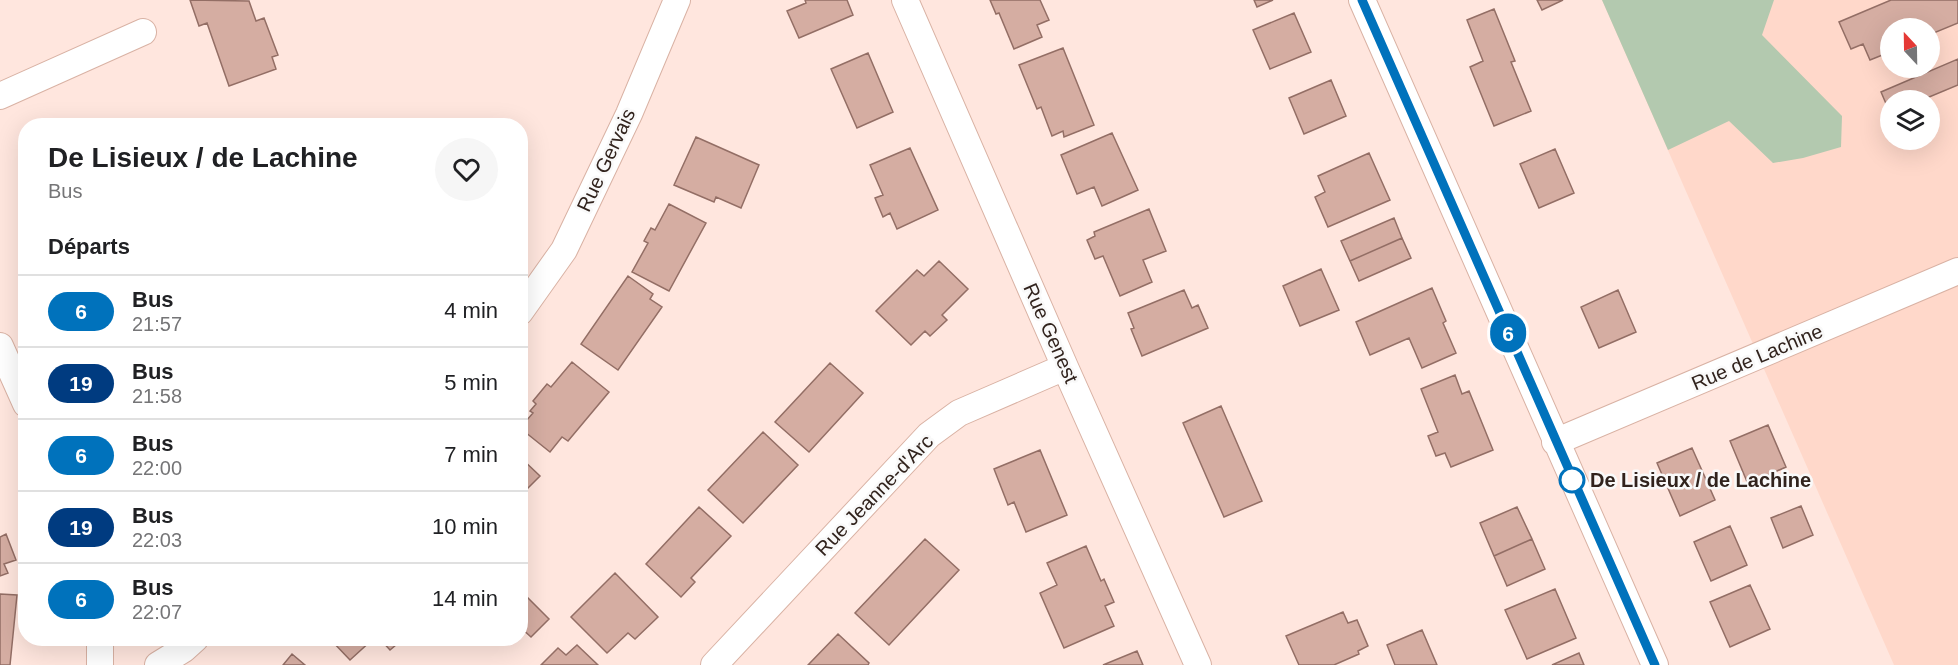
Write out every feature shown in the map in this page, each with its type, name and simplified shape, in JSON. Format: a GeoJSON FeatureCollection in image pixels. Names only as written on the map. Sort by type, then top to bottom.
{"type":"FeatureCollection","features":[{"type":"Feature","properties":{"kind":"street","name":"Rue Gervais"},"geometry":{"type":"LineString","coordinates":[[528,301],[564,249],[629,114],[677,0]]}},
{"type":"Feature","properties":{"kind":"street","name":"Rue Genest"},"geometry":{"type":"LineString","coordinates":[[905,0],[1198,665]]}},
{"type":"Feature","properties":{"kind":"street"},"geometry":{"type":"LineString","coordinates":[[1362,0],[1655,665]]}},
{"type":"Feature","properties":{"kind":"street"},"geometry":{"type":"LineString","coordinates":[[0,96],[143,33]]}},
{"type":"Feature","properties":{"kind":"street","name":"Rue de Lachine"},"geometry":{"type":"LineString","coordinates":[[1556,442],[1958,271]]}},
{"type":"Feature","properties":{"kind":"street"},"geometry":{"type":"LineString","coordinates":[[0,346],[18,387]]}},
{"type":"Feature","properties":{"kind":"street","name":"Rue Jeanne-d'Arc"},"geometry":{"type":"LineString","coordinates":[[714,665],[929,435],[959,413],[1065,367]]}},
{"type":"Feature","properties":{"kind":"street"},"geometry":{"type":"LineString","coordinates":[[100,646],[100,665]]}},
{"type":"Feature","properties":{"kind":"street"},"geometry":{"type":"LineString","coordinates":[[158,665],[187,646]]}},
{"type":"Feature","properties":{"kind":"shaded area"},"geometry":{"type":"Polygon","coordinates":[[[1602,0],[1958,0],[1958,665],[1894,665],[1602,0]]]}},
{"type":"Feature","properties":{"kind":"green space"},"geometry":{"type":"Polygon","coordinates":[[[1602,0],[1774,0],[1762,35],[1842,116],[1841,147],[1803,158],[1773,163],[1729,121],[1668,150],[1602,0]]]}},
{"type":"Feature","properties":{"kind":"building"},"geometry":{"type":"Polygon","coordinates":[[[190,0],[249,1],[256,21],[264,18],[278,55],[272,57],[276,69],[229,86],[207,23],[199,26],[190,0]]]}},
{"type":"Feature","properties":{"kind":"building"},"geometry":{"type":"Polygon","coordinates":[[[805,0],[847,0],[853,15],[799,38],[787,11],[806,3],[805,0]]]}},
{"type":"Feature","properties":{"kind":"building"},"geometry":{"type":"Polygon","coordinates":[[[990,0],[1040,0],[1049,20],[1037,25],[1042,37],[1014,49],[999,13],[996,14],[990,0]]]}},
{"type":"Feature","properties":{"kind":"building"},"geometry":{"type":"Polygon","coordinates":[[[1254,0],[1273,0],[1257,7],[1254,0]]]}},
{"type":"Feature","properties":{"kind":"building"},"geometry":{"type":"Polygon","coordinates":[[[1537,0],[1563,0],[1542,10],[1537,0]]]}},
{"type":"Feature","properties":{"kind":"building"},"geometry":{"type":"Polygon","coordinates":[[[1891,0],[1958,0],[1958,23],[1940,30],[1940,18],[1880,18],[1880,56],[1870,60],[1863,44],[1851,49],[1839,22],[1891,0]]]}},
{"type":"Feature","properties":{"kind":"building"},"geometry":{"type":"Polygon","coordinates":[[[1494,9],[1515,61],[1511,62],[1531,111],[1494,126],[1470,67],[1483,61],[1467,20],[1494,9]]]}},
{"type":"Feature","properties":{"kind":"building"},"geometry":{"type":"Polygon","coordinates":[[[1294,13],[1311,52],[1270,69],[1253,30],[1294,13]]]}},
{"type":"Feature","properties":{"kind":"building"},"geometry":{"type":"Polygon","coordinates":[[[1063,48],[1094,125],[1064,137],[1063,131],[1052,136],[1041,107],[1037,109],[1019,65],[1063,48]]]}},
{"type":"Feature","properties":{"kind":"building"},"geometry":{"type":"Polygon","coordinates":[[[868,53],[893,112],[857,128],[831,69],[868,53]]]}},
{"type":"Feature","properties":{"kind":"building"},"geometry":{"type":"Polygon","coordinates":[[[1958,59],[1958,85],[1940,92],[1940,90],[1886,90],[1914,78],[1940,78],[1940,67],[1958,59]]]}},
{"type":"Feature","properties":{"kind":"building"},"geometry":{"type":"Polygon","coordinates":[[[1331,80],[1346,116],[1304,134],[1289,98],[1331,80]]]}},
{"type":"Feature","properties":{"kind":"building"},"geometry":{"type":"Polygon","coordinates":[[[1112,133],[1138,190],[1102,206],[1094,187],[1077,194],[1061,155],[1112,133]]]}},
{"type":"Feature","properties":{"kind":"building"},"geometry":{"type":"Polygon","coordinates":[[[696,137],[759,165],[741,208],[716,197],[714,202],[674,185],[696,137]]]}},
{"type":"Feature","properties":{"kind":"building"},"geometry":{"type":"Polygon","coordinates":[[[910,148],[938,210],[897,229],[890,213],[883,217],[875,198],[883,195],[870,165],[910,148]]]}},
{"type":"Feature","properties":{"kind":"building"},"geometry":{"type":"Polygon","coordinates":[[[1555,149],[1574,193],[1539,208],[1520,164],[1555,149]]]}},
{"type":"Feature","properties":{"kind":"building"},"geometry":{"type":"Polygon","coordinates":[[[1369,153],[1390,200],[1328,227],[1315,197],[1325,192],[1318,176],[1369,153]]]}},
{"type":"Feature","properties":{"kind":"building"},"geometry":{"type":"Polygon","coordinates":[[[669,204],[706,223],[669,291],[632,272],[648,243],[644,241],[651,228],[655,230],[669,204]]]}},
{"type":"Feature","properties":{"kind":"building"},"geometry":{"type":"Polygon","coordinates":[[[1149,209],[1166,251],[1143,260],[1152,282],[1120,296],[1103,256],[1095,259],[1087,240],[1095,236],[1094,232],[1149,209]]]}},
{"type":"Feature","properties":{"kind":"building"},"geometry":{"type":"Polygon","coordinates":[[[1394,218],[1402,238],[1350,261],[1341,241],[1394,218]]]}},
{"type":"Feature","properties":{"kind":"building"},"geometry":{"type":"Polygon","coordinates":[[[1402,238],[1411,258],[1359,281],[1350,261],[1402,238]]]}},
{"type":"Feature","properties":{"kind":"building"},"geometry":{"type":"Polygon","coordinates":[[[939,261],[968,289],[942,315],[947,320],[930,336],[925,331],[911,345],[876,311],[917,270],[924,276],[939,261]]]}},
{"type":"Feature","properties":{"kind":"building"},"geometry":{"type":"Polygon","coordinates":[[[1321,269],[1339,310],[1300,326],[1283,286],[1321,269]]]}},
{"type":"Feature","properties":{"kind":"building"},"geometry":{"type":"Polygon","coordinates":[[[628,276],[653,294],[650,299],[662,307],[618,370],[581,344],[628,276]]]}},
{"type":"Feature","properties":{"kind":"building"},"geometry":{"type":"Polygon","coordinates":[[[1432,288],[1446,321],[1443,323],[1456,353],[1422,368],[1409,338],[1370,355],[1356,322],[1432,288]]]}},
{"type":"Feature","properties":{"kind":"building"},"geometry":{"type":"Polygon","coordinates":[[[1184,290],[1192,308],[1198,305],[1208,328],[1142,356],[1131,329],[1134,328],[1128,313],[1184,290]]]}},
{"type":"Feature","properties":{"kind":"building"},"geometry":{"type":"Polygon","coordinates":[[[1618,290],[1636,332],[1599,348],[1581,307],[1618,290]]]}},
{"type":"Feature","properties":{"kind":"building"},"geometry":{"type":"Polygon","coordinates":[[[572,362],[609,392],[568,441],[562,437],[550,452],[528,434],[528,419],[533,413],[530,411],[536,404],[533,401],[547,384],[551,387],[572,362]]]}},
{"type":"Feature","properties":{"kind":"building"},"geometry":{"type":"Polygon","coordinates":[[[830,363],[863,393],[809,452],[775,422],[830,363]]]}},
{"type":"Feature","properties":{"kind":"building"},"geometry":{"type":"Polygon","coordinates":[[[1455,375],[1462,394],[1469,391],[1493,450],[1451,467],[1445,453],[1436,456],[1428,436],[1438,432],[1421,389],[1455,375]]]}},
{"type":"Feature","properties":{"kind":"building"},"geometry":{"type":"Polygon","coordinates":[[[1221,406],[1262,501],[1224,517],[1183,423],[1221,406]]]}},
{"type":"Feature","properties":{"kind":"building"},"geometry":{"type":"Polygon","coordinates":[[[1768,425],[1786,467],[1748,484],[1730,441],[1768,425]]]}},
{"type":"Feature","properties":{"kind":"building"},"geometry":{"type":"Polygon","coordinates":[[[763,432],[798,465],[743,523],[708,490],[763,432]]]}},
{"type":"Feature","properties":{"kind":"building"},"geometry":{"type":"Polygon","coordinates":[[[1692,448],[1715,500],[1680,516],[1657,463],[1692,448]]]}},
{"type":"Feature","properties":{"kind":"building"},"geometry":{"type":"Polygon","coordinates":[[[1040,450],[1067,515],[1026,532],[1014,502],[1008,505],[994,469],[1040,450]]]}},
{"type":"Feature","properties":{"kind":"building"},"geometry":{"type":"Polygon","coordinates":[[[528,465],[540,476],[528,488],[528,465]]]}},
{"type":"Feature","properties":{"kind":"building"},"geometry":{"type":"Polygon","coordinates":[[[1801,506],[1813,535],[1783,548],[1771,518],[1801,506]]]}},
{"type":"Feature","properties":{"kind":"building"},"geometry":{"type":"Polygon","coordinates":[[[699,507],[731,536],[691,578],[695,582],[681,597],[646,564],[699,507]]]}},
{"type":"Feature","properties":{"kind":"building"},"geometry":{"type":"Polygon","coordinates":[[[1517,507],[1532,539],[1494,556],[1480,523],[1517,507]]]}},
{"type":"Feature","properties":{"kind":"building"},"geometry":{"type":"Polygon","coordinates":[[[1730,526],[1747,565],[1711,581],[1694,542],[1730,526]]]}},
{"type":"Feature","properties":{"kind":"building"},"geometry":{"type":"Polygon","coordinates":[[[6,534],[16,560],[4,564],[8,573],[0,576],[0,537],[6,534]]]}},
{"type":"Feature","properties":{"kind":"building"},"geometry":{"type":"Polygon","coordinates":[[[925,539],[959,570],[889,645],[855,613],[925,539]]]}},
{"type":"Feature","properties":{"kind":"building"},"geometry":{"type":"Polygon","coordinates":[[[1532,539],[1545,569],[1507,586],[1494,556],[1532,539]]]}},
{"type":"Feature","properties":{"kind":"building"},"geometry":{"type":"Polygon","coordinates":[[[1086,546],[1101,581],[1104,579],[1114,602],[1105,606],[1114,626],[1064,648],[1040,593],[1057,585],[1047,563],[1086,546]]]}},
{"type":"Feature","properties":{"kind":"building"},"geometry":{"type":"Polygon","coordinates":[[[615,573],[658,617],[635,639],[628,633],[607,653],[571,617],[615,573]]]}},
{"type":"Feature","properties":{"kind":"building"},"geometry":{"type":"Polygon","coordinates":[[[1750,585],[1770,629],[1730,647],[1710,602],[1750,585]]]}},
{"type":"Feature","properties":{"kind":"building"},"geometry":{"type":"Polygon","coordinates":[[[1555,589],[1576,638],[1527,659],[1505,610],[1555,589]]]}},
{"type":"Feature","properties":{"kind":"building"},"geometry":{"type":"Polygon","coordinates":[[[0,594],[17,595],[10,665],[0,665],[0,594]]]}},
{"type":"Feature","properties":{"kind":"building"},"geometry":{"type":"Polygon","coordinates":[[[528,598],[549,619],[531,637],[528,634],[528,598]]]}},
{"type":"Feature","properties":{"kind":"building"},"geometry":{"type":"Polygon","coordinates":[[[1343,612],[1348,623],[1357,620],[1368,646],[1358,651],[1359,654],[1334,665],[1299,665],[1286,636],[1343,612]]]}},
{"type":"Feature","properties":{"kind":"building"},"geometry":{"type":"Polygon","coordinates":[[[1422,630],[1437,665],[1395,665],[1387,645],[1422,630]]]}},
{"type":"Feature","properties":{"kind":"building"},"geometry":{"type":"Polygon","coordinates":[[[838,634],[869,663],[868,665],[808,665],[838,634]]]}},
{"type":"Feature","properties":{"kind":"building"},"geometry":{"type":"Polygon","coordinates":[[[577,645],[598,665],[541,665],[558,648],[566,655],[577,645]]]}},
{"type":"Feature","properties":{"kind":"building"},"geometry":{"type":"Polygon","coordinates":[[[337,646],[365,646],[350,660],[337,646]]]}},
{"type":"Feature","properties":{"kind":"building"},"geometry":{"type":"Polygon","coordinates":[[[1137,651],[1143,665],[1103,665],[1137,651]]]}},
{"type":"Feature","properties":{"kind":"building"},"geometry":{"type":"Polygon","coordinates":[[[1579,653],[1584,665],[1552,665],[1579,653]]]}},
{"type":"Feature","properties":{"kind":"building"},"geometry":{"type":"Polygon","coordinates":[[[292,654],[305,665],[283,665],[292,654]]]}},
{"type":"Feature","properties":{"kind":"bus line","name":"6"},"geometry":{"type":"LineString","coordinates":[[1362,0],[1655,665]]}},
{"type":"Feature","properties":{"kind":"place","name":"De Lisieux / de Lachine"},"geometry":{"type":"Point","coordinates":[1572,480]}}]}
